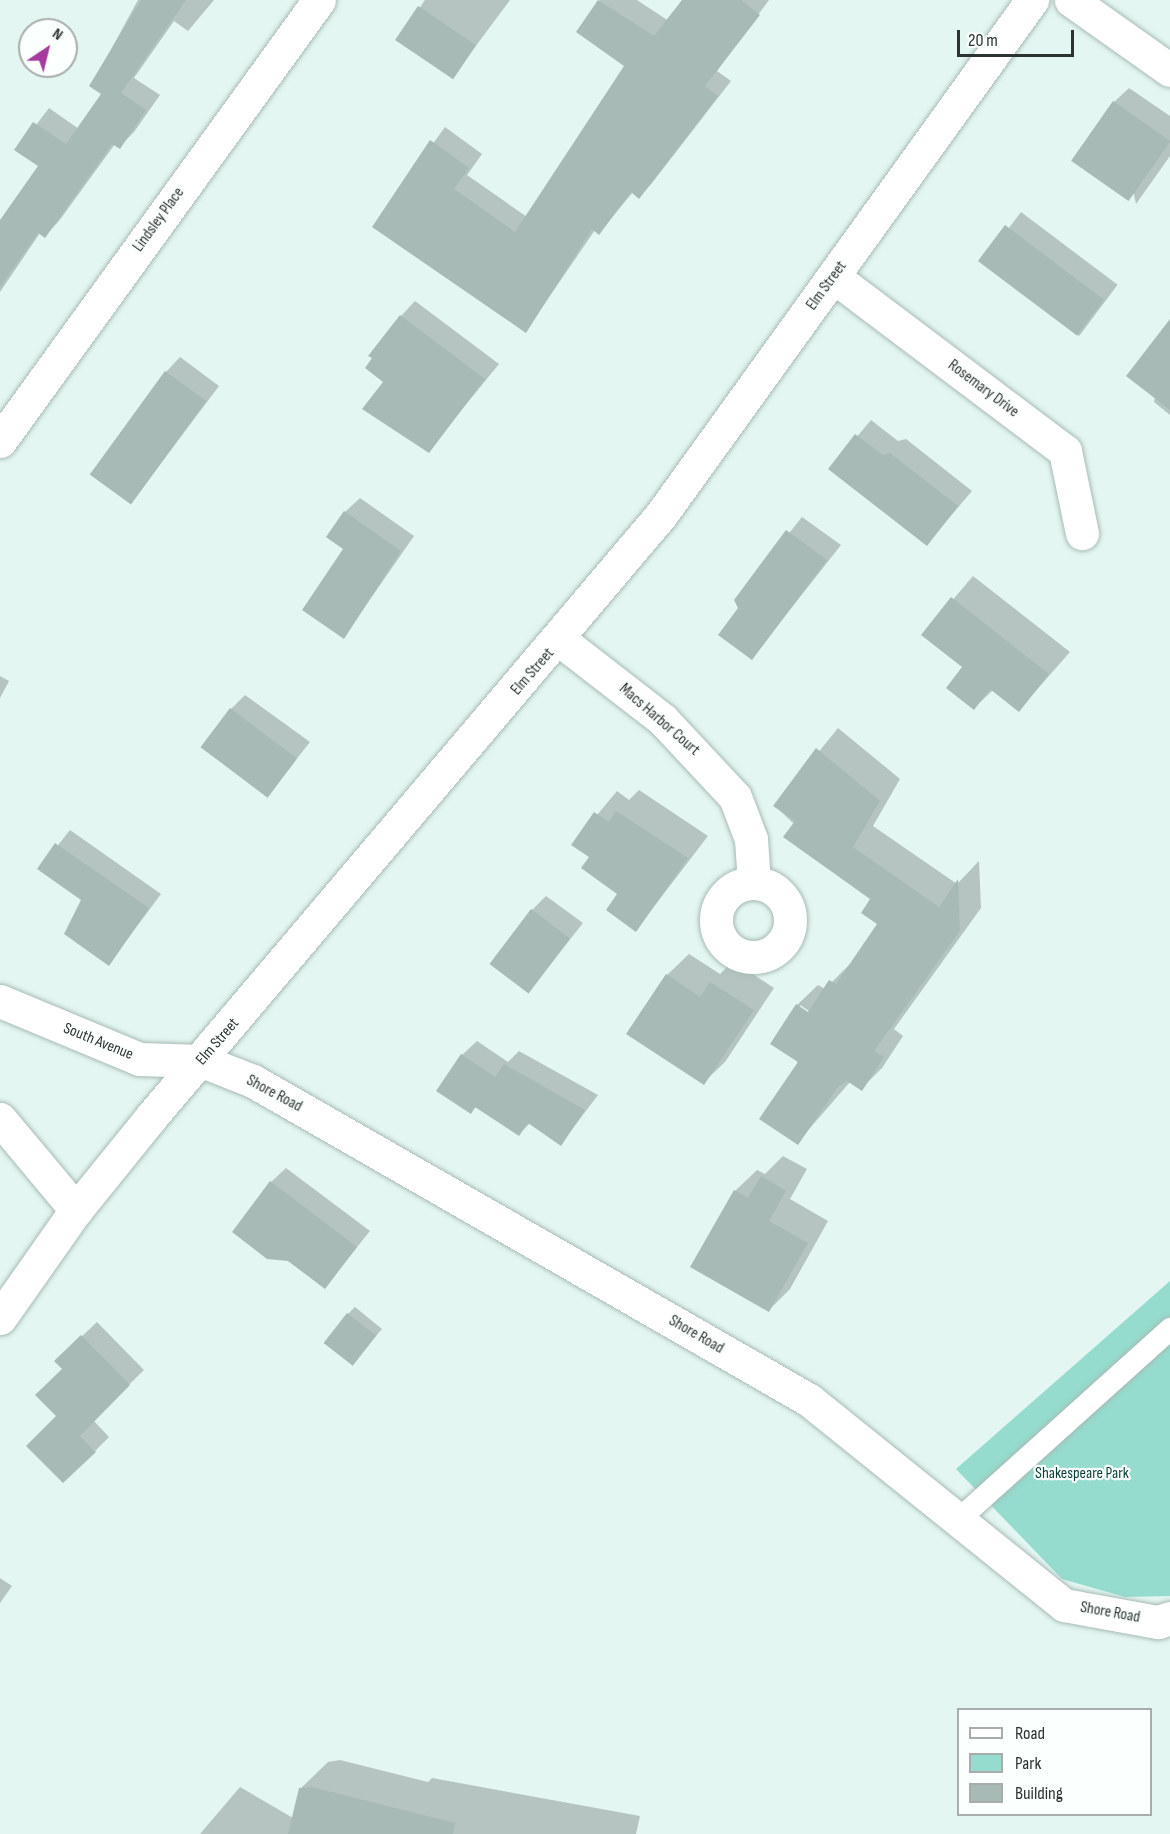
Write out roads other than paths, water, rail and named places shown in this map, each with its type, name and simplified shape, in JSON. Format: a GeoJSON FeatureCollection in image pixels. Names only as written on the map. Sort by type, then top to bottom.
{"type":"FeatureCollection","features":[{"type":"Feature","properties":{"kind":"street","name":"Lindsley Place"},"geometry":{"type":"LineString","coordinates":[[0,441],[319,0]]}},
{"type":"Feature","properties":{"kind":"street","name":"Elm Street"},"geometry":{"type":"LineString","coordinates":[[0,1318],[76,1210],[560,640],[661,515],[1032,0]]}},
{"type":"Feature","properties":{"kind":"street"},"geometry":{"type":"LineString","coordinates":[[1071,0],[1170,70]]}},
{"type":"Feature","properties":{"kind":"street","name":"Rosemary Drive"},"geometry":{"type":"LineString","coordinates":[[834,276],[1065,451],[1082,533]]}},
{"type":"Feature","properties":{"kind":"street","name":"Macs Harbor Court"},"geometry":{"type":"LineString","coordinates":[[560,640],[663,720],[735,797],[751,839],[754,883]]}},
{"type":"Feature","properties":{"kind":"street","name":"South Avenue"},"geometry":{"type":"LineString","coordinates":[[0,1001],[139,1059],[202,1061]]}},
{"type":"Feature","properties":{"kind":"street","name":"Shore Road"},"geometry":{"type":"LineString","coordinates":[[202,1061],[253,1081],[809,1400],[1064,1605],[1158,1622],[1170,1618]]}},
{"type":"Feature","properties":{"kind":"street"},"geometry":{"type":"LineString","coordinates":[[0,1119],[76,1210]]}},
{"type":"Feature","properties":{"kind":"lane"},"geometry":{"type":"LineString","coordinates":[[957,1521],[1170,1329]]}},
{"type":"Feature","properties":{"kind":"park label","name":"Shakespeare Park"},"geometry":{"type":"Point","coordinates":[1082,1474]}}]}
